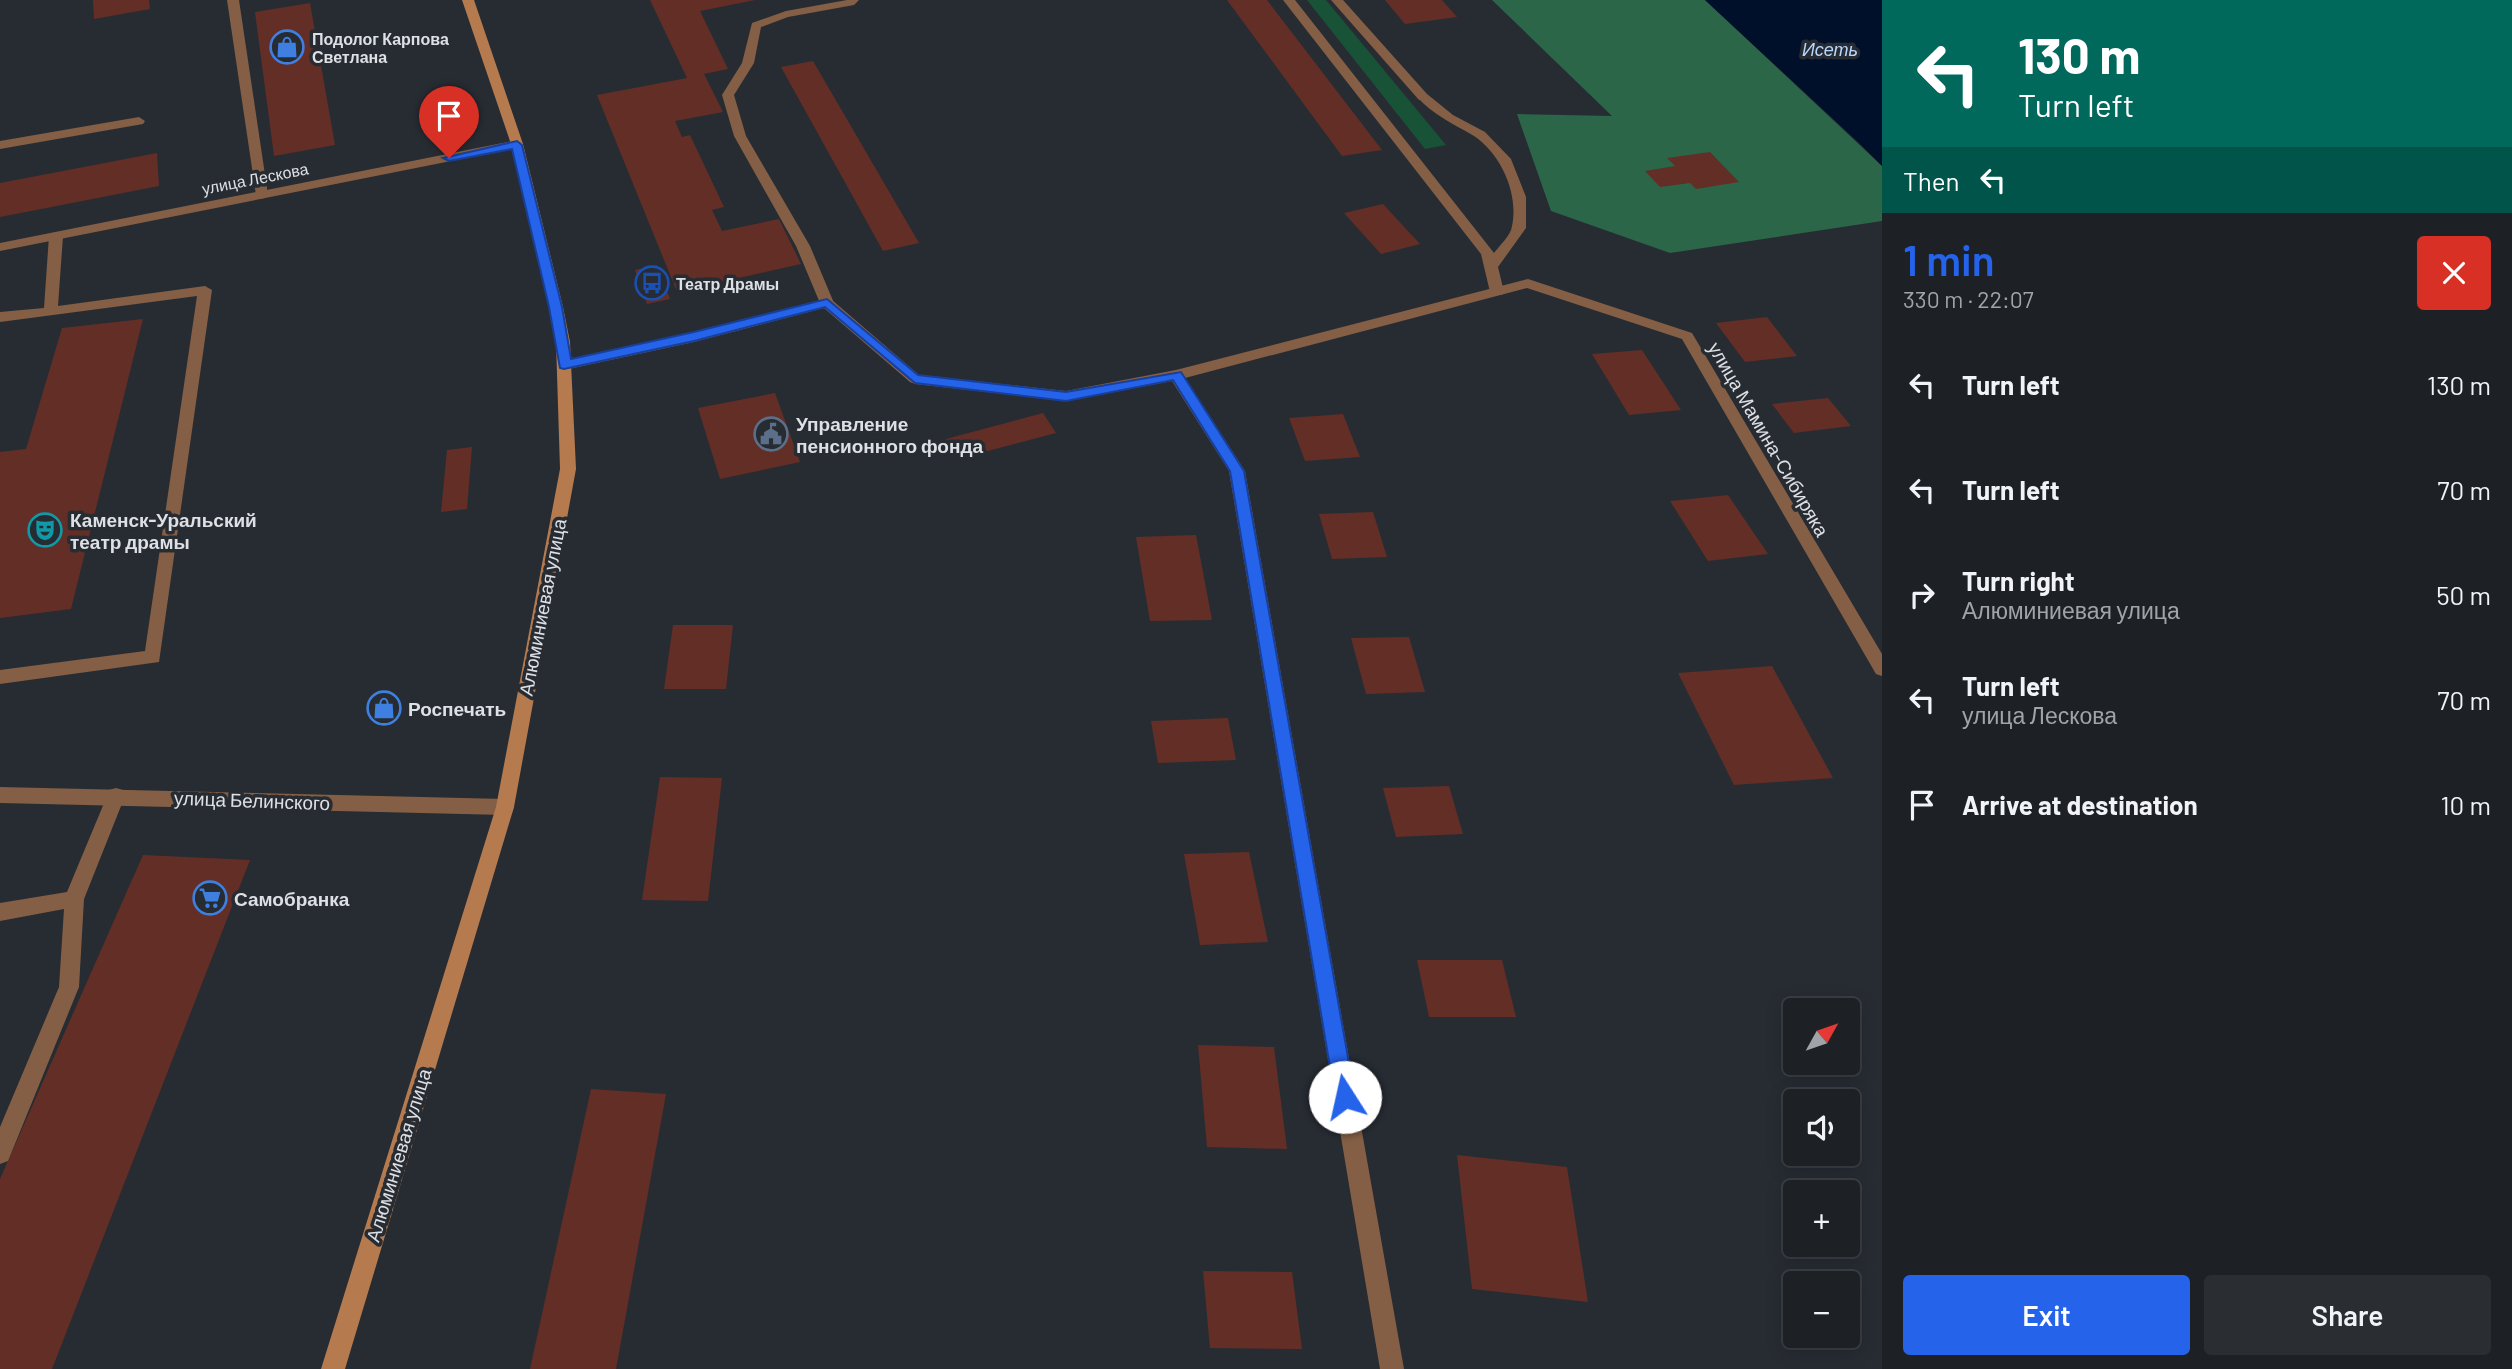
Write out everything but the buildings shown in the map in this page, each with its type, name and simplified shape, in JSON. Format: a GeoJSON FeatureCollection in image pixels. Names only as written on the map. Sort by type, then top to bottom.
{"type":"FeatureCollection","features":[{"type":"Feature","properties":{"kind":"main road","name":"Алюминиевая улица"},"geometry":{"type":"LineString","coordinates":[[333,1369],[505,807],[568,470],[563,342],[556,307],[517,145],[468,0]]}},
{"type":"Feature","properties":{"kind":"street"},"geometry":{"type":"LineString","coordinates":[[233,0],[262,195]]}},
{"type":"Feature","properties":{"kind":"street"},"geometry":{"type":"LineString","coordinates":[[853,0],[850,3],[786,14],[756,25],[748,63],[728,95],[740,136],[803,246],[827,303],[915,379],[1066,396],[1176,375],[1497,292],[1488,253],[1289,0]]}},
{"type":"Feature","properties":{"kind":"street"},"geometry":{"type":"LineString","coordinates":[[1338,0],[1423,97],[1449,118],[1481,135],[1505,159],[1519,197],[1519,228],[1491,267]]}},
{"type":"Feature","properties":{"kind":"street"},"geometry":{"type":"LineString","coordinates":[[0,145],[139,121]]}},
{"type":"Feature","properties":{"kind":"street","name":"улица Лескова"},"geometry":{"type":"LineString","coordinates":[[0,247],[517,145]]}},
{"type":"Feature","properties":{"kind":"street"},"geometry":{"type":"LineString","coordinates":[[51,312],[56,236]]}},
{"type":"Feature","properties":{"kind":"street","name":"улица Мамина-Сибиряка"},"geometry":{"type":"LineString","coordinates":[[1497,292],[1528,284],[1687,336],[1882,669]]}},
{"type":"Feature","properties":{"kind":"street"},"geometry":{"type":"LineString","coordinates":[[0,317],[205,290],[153,657],[0,677]]}},
{"type":"Feature","properties":{"kind":"street"},"geometry":{"type":"LineString","coordinates":[[564,365],[694,337],[827,303]]}},
{"type":"Feature","properties":{"kind":"street"},"geometry":{"type":"LineString","coordinates":[[1176,375],[1237,471],[1392,1369]]}},
{"type":"Feature","properties":{"kind":"street","name":"улица Белинского"},"geometry":{"type":"LineString","coordinates":[[0,795],[505,807]]}},
{"type":"Feature","properties":{"kind":"street"},"geometry":{"type":"LineString","coordinates":[[0,1153],[69,987],[74,898],[116,796]]}},
{"type":"Feature","properties":{"kind":"street"},"geometry":{"type":"LineString","coordinates":[[0,912],[74,898]]}},
{"type":"Feature","properties":{"kind":"green space"},"geometry":{"type":"Polygon","coordinates":[[[1307,0],[1326,0],[1446,145],[1425,149],[1307,0]]]}},
{"type":"Feature","properties":{"kind":"green space"},"geometry":{"type":"Polygon","coordinates":[[[1492,0],[1705,0],[1882,166],[1882,221],[1670,253],[1551,211],[1517,114],[1612,116],[1492,0]]]}},
{"type":"Feature","properties":{"kind":"water","name":"Исеть"},"geometry":{"type":"Polygon","coordinates":[[[1705,0],[1882,0],[1882,166],[1859,143],[1705,0]]]}},
{"type":"Feature","properties":{"kind":"place","name":"Подолог Карпова Светлана"},"geometry":{"type":"Point","coordinates":[287,47]}},
{"type":"Feature","properties":{"kind":"place","name":"Театр Драмы"},"geometry":{"type":"Point","coordinates":[652,283]}},
{"type":"Feature","properties":{"kind":"place","name":"Управление пенсионного фонда"},"geometry":{"type":"Point","coordinates":[771,434]}},
{"type":"Feature","properties":{"kind":"place","name":"Каменск-Уральский театр драмы"},"geometry":{"type":"Point","coordinates":[45,530]}},
{"type":"Feature","properties":{"kind":"place","name":"Роспечать"},"geometry":{"type":"Point","coordinates":[384,708]}},
{"type":"Feature","properties":{"kind":"place","name":"Самобранка"},"geometry":{"type":"Point","coordinates":[210,898]}},
{"type":"Feature","properties":{"kind":"route"},"geometry":{"type":"LineString","coordinates":[[449,158],[517,145],[556,307],[563,342],[564,365],[694,337],[827,303],[915,379],[1066,396],[1176,375],[1237,471],[1345,1097]]}}]}
